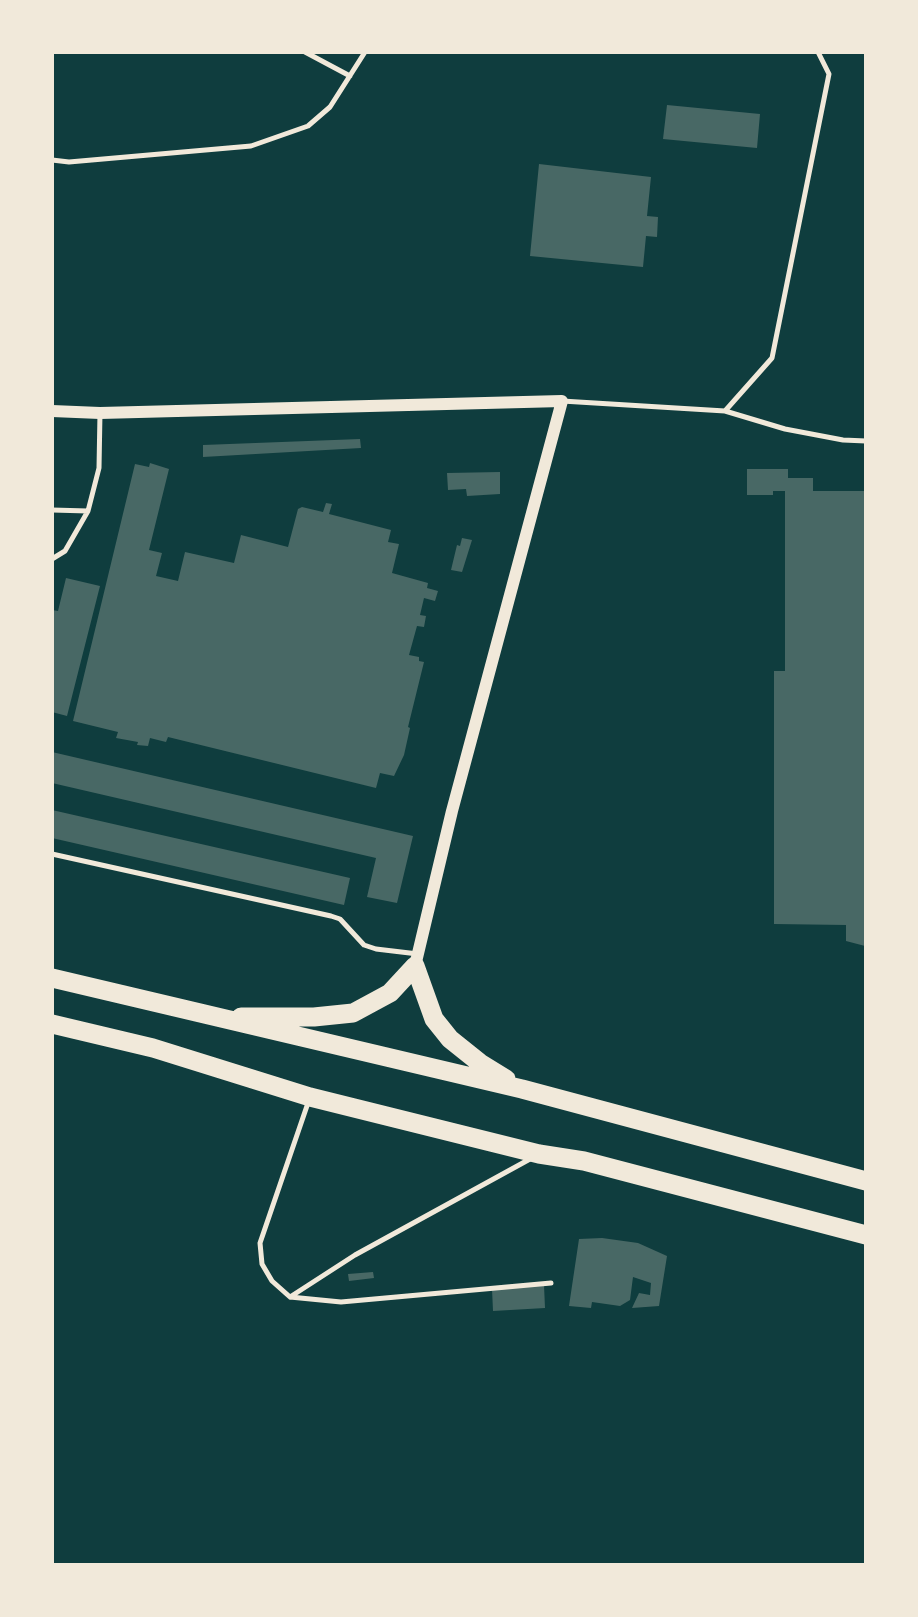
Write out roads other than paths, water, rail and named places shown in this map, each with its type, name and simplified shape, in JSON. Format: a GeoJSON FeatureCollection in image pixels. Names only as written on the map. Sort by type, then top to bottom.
{"type":"FeatureCollection","features":[{"type":"Feature","properties":{"kind":"highway"},"geometry":{"type":"LineString","coordinates":[[219,1018],[314,1017],[353,1013],[390,993],[416,960]]}},
{"type":"Feature","properties":{"kind":"highway"},"geometry":{"type":"LineString","coordinates":[[416,960],[434,1019],[450,1039],[480,1063],[522,1089]]}},
{"type":"Feature","properties":{"kind":"highway"},"geometry":{"type":"LineString","coordinates":[[52,978],[522,1089],[866,1181]]}},
{"type":"Feature","properties":{"kind":"highway"},"geometry":{"type":"LineString","coordinates":[[52,1024],[153,1048],[310,1097],[539,1154],[584,1161],[866,1235]]}},
{"type":"Feature","properties":{"kind":"street"},"geometry":{"type":"LineString","coordinates":[[52,411],[100,413],[562,401],[452,811],[416,960]]}},
{"type":"Feature","properties":{"kind":"lane"},"geometry":{"type":"LineString","coordinates":[[305,52],[350,76]]}},
{"type":"Feature","properties":{"kind":"lane"},"geometry":{"type":"LineString","coordinates":[[52,160],[69,162],[251,146],[308,126],[330,107],[365,52]]}},
{"type":"Feature","properties":{"kind":"lane"},"geometry":{"type":"LineString","coordinates":[[725,411],[772,358],[829,74],[818,52]]}},
{"type":"Feature","properties":{"kind":"lane"},"geometry":{"type":"LineString","coordinates":[[562,401],[725,411],[785,429],[843,440],[866,441]]}},
{"type":"Feature","properties":{"kind":"lane"},"geometry":{"type":"LineString","coordinates":[[52,559],[65,551],[88,510],[99,468],[100,413]]}},
{"type":"Feature","properties":{"kind":"lane"},"geometry":{"type":"LineString","coordinates":[[52,509],[88,510]]}},
{"type":"Feature","properties":{"kind":"lane"},"geometry":{"type":"LineString","coordinates":[[52,853],[331,916],[340,919],[364,945],[416,960]]}},
{"type":"Feature","properties":{"kind":"lane"},"geometry":{"type":"LineString","coordinates":[[310,1097],[260,1243],[262,1264],[272,1281],[290,1297],[341,1302],[551,1283]]}},
{"type":"Feature","properties":{"kind":"lane"},"geometry":{"type":"LineString","coordinates":[[290,1297],[355,1255],[539,1154]]}}]}
